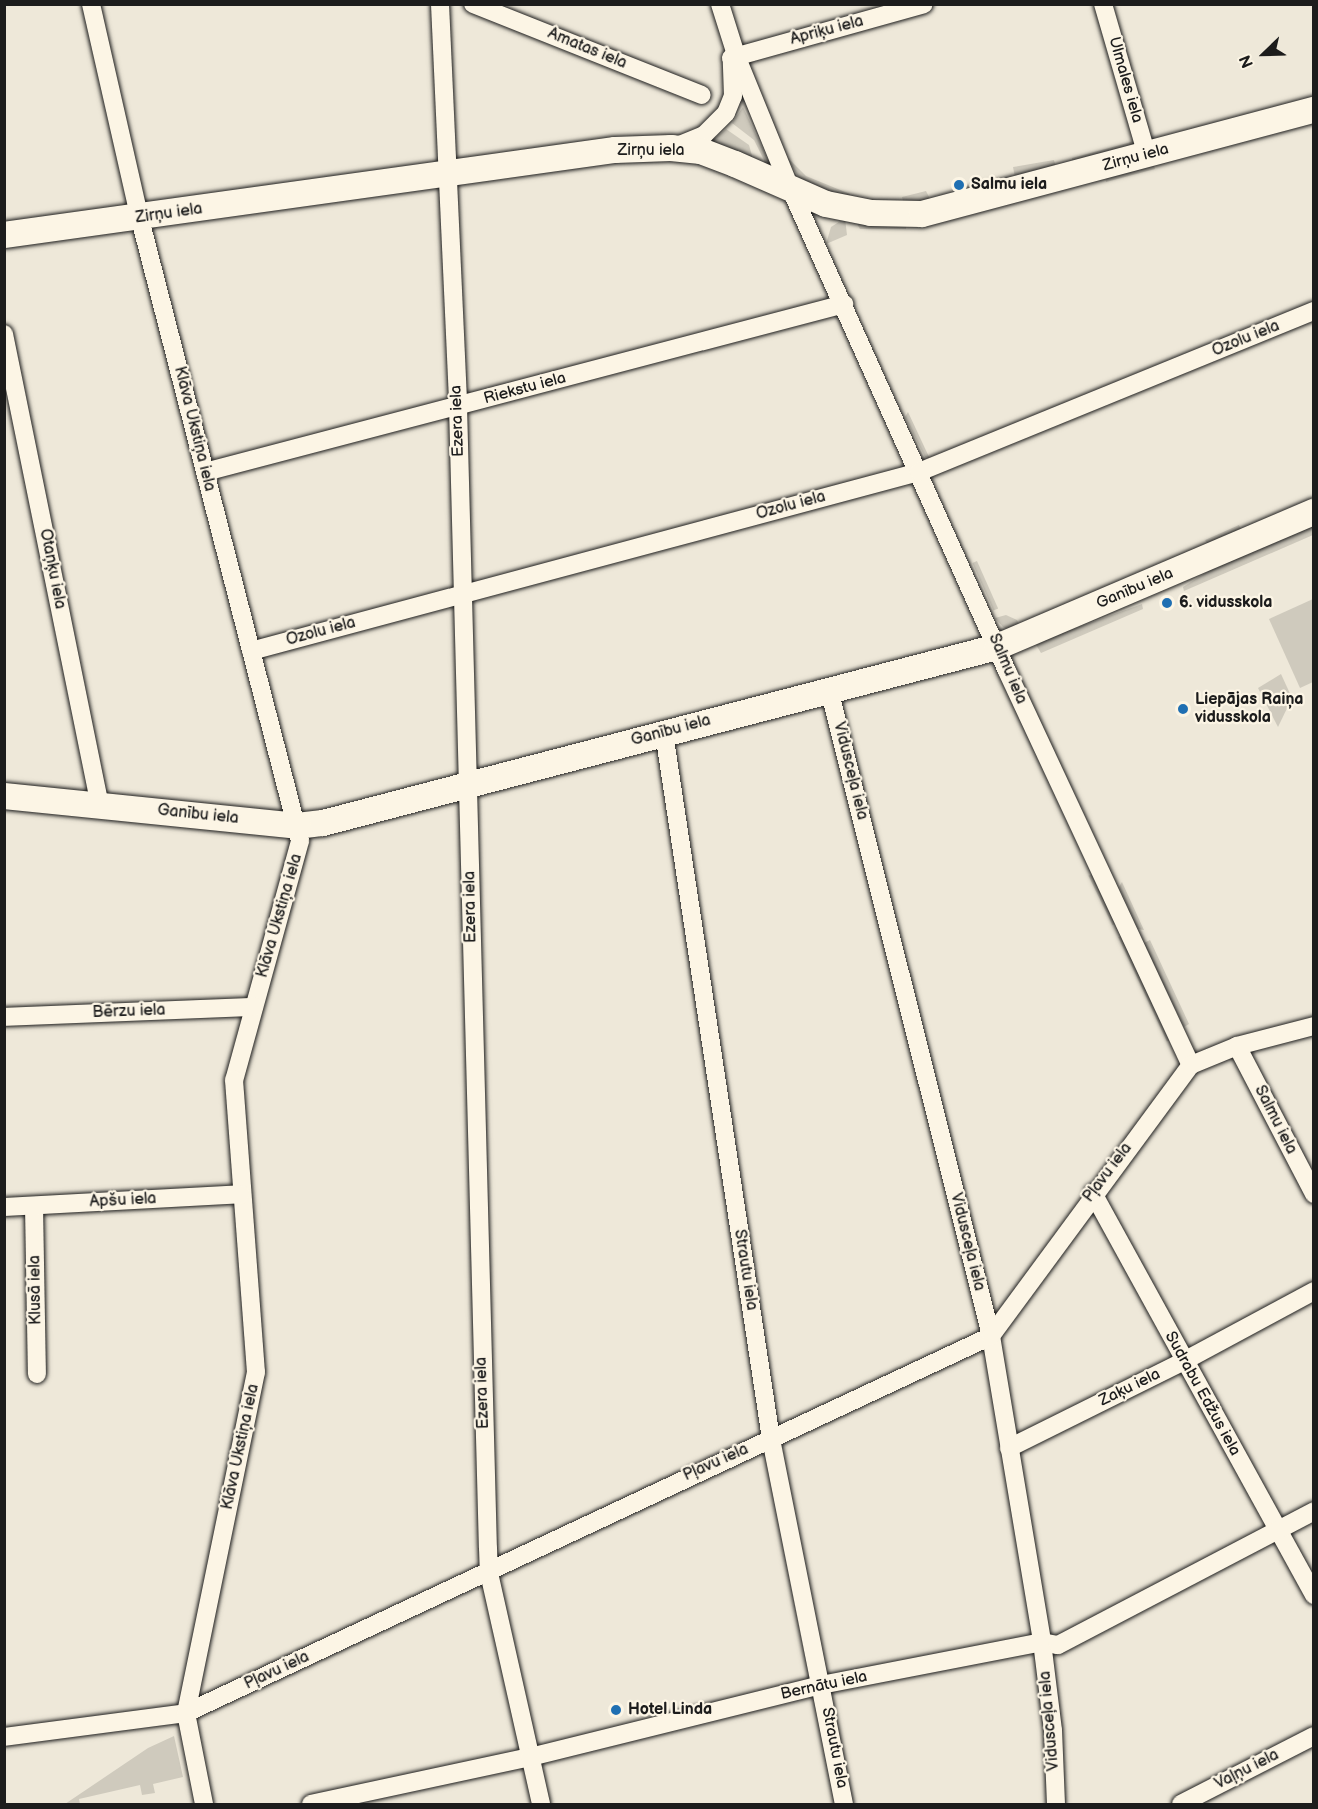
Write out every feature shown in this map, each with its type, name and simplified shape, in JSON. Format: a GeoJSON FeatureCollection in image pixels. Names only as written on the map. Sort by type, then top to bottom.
{"type":"FeatureCollection","features":[{"type":"Feature","properties":{"kind":"highway","name":"Zirņu iela"},"geometry":{"type":"LineString","coordinates":[[4,235],[140,219],[615,150],[671,148],[700,151],[791,190],[852,210],[922,214],[1314,110]]}},
{"type":"Feature","properties":{"kind":"highway","name":"Ganību iela"},"geometry":{"type":"LineString","coordinates":[[4,796],[100,804],[297,826],[468,785],[997,647],[1314,512]]}},
{"type":"Feature","properties":{"kind":"street","name":"Klāva Ukstiņa iela"},"geometry":{"type":"LineString","coordinates":[[91,4],[140,219],[297,826],[296,862],[234,1080],[256,1372],[186,1713],[204,1804]]}},
{"type":"Feature","properties":{"kind":"street","name":"Ezera iela"},"geometry":{"type":"LineString","coordinates":[[440,4],[458,406],[489,1573],[541,1804]]}},
{"type":"Feature","properties":{"kind":"street","name":"Amatas iela"},"geometry":{"type":"LineString","coordinates":[[473,4],[702,95]]}},
{"type":"Feature","properties":{"kind":"street","name":"Salmu iela"},"geometry":{"type":"LineString","coordinates":[[720,4],[734,58],[791,190],[997,647],[1191,1065]]}},
{"type":"Feature","properties":{"kind":"street","name":"Apriķu iela"},"geometry":{"type":"LineString","coordinates":[[734,58],[924,4]]}},
{"type":"Feature","properties":{"kind":"street","name":"Ulmales iela"},"geometry":{"type":"LineString","coordinates":[[1103,4],[1147,155]]}},
{"type":"Feature","properties":{"kind":"street"},"geometry":{"type":"LineString","coordinates":[[671,148],[705,135],[726,113],[733,96],[734,58]]}},
{"type":"Feature","properties":{"kind":"street","name":"Riekstu iela"},"geometry":{"type":"LineString","coordinates":[[205,472],[844,304]]}},
{"type":"Feature","properties":{"kind":"street","name":"Ozolu iela"},"geometry":{"type":"LineString","coordinates":[[251,651],[918,472],[1314,311]]}},
{"type":"Feature","properties":{"kind":"street","name":"Otaņķu iela"},"geometry":{"type":"LineString","coordinates":[[4,334],[100,804]]}},
{"type":"Feature","properties":{"kind":"street","name":"Vidusceļa iela"},"geometry":{"type":"LineString","coordinates":[[829,689],[991,1336],[1042,1642],[1053,1730],[1056,1804]]}},
{"type":"Feature","properties":{"kind":"street","name":"Strautu iela"},"geometry":{"type":"LineString","coordinates":[[664,733],[771,1439],[844,1804]]}},
{"type":"Feature","properties":{"kind":"street","name":"Bērzu iela"},"geometry":{"type":"LineString","coordinates":[[4,1017],[254,1007]]}},
{"type":"Feature","properties":{"kind":"street","name":"Pļavu iela"},"geometry":{"type":"LineString","coordinates":[[4,1737],[186,1713],[489,1573],[580,1525],[991,1336],[1093,1192],[1191,1065],[1237,1046],[1314,1026]]}},
{"type":"Feature","properties":{"kind":"street","name":"Salmu iela"},"geometry":{"type":"LineString","coordinates":[[1237,1046],[1314,1194]]}},
{"type":"Feature","properties":{"kind":"street","name":"Sudrabu Edžus iela"},"geometry":{"type":"LineString","coordinates":[[1093,1192],[1184,1362],[1314,1595]]}},
{"type":"Feature","properties":{"kind":"street","name":"Apšu iela"},"geometry":{"type":"LineString","coordinates":[[4,1207],[241,1194]]}},
{"type":"Feature","properties":{"kind":"street","name":"Klusā iela"},"geometry":{"type":"LineString","coordinates":[[34,1206],[38,1374]]}},
{"type":"Feature","properties":{"kind":"street","name":"Zaķu iela"},"geometry":{"type":"LineString","coordinates":[[1009,1448],[1184,1362],[1314,1291]]}},
{"type":"Feature","properties":{"kind":"street","name":"Bernātu iela"},"geometry":{"type":"LineString","coordinates":[[311,1804],[367,1798],[821,1685],[1042,1642],[1058,1646],[1314,1511]]}},
{"type":"Feature","properties":{"kind":"street","name":"Vaļņu iela"},"geometry":{"type":"LineString","coordinates":[[1181,1804],[1314,1736]]}},
{"type":"Feature","properties":{"kind":"shaded area"},"geometry":{"type":"Polygon","coordinates":[[[743,107],[769,162],[767,166],[763,166],[764,160],[754,140],[732,123],[743,107]]]}},
{"type":"Feature","properties":{"kind":"shaded area"},"geometry":{"type":"Polygon","coordinates":[[[726,129],[749,145],[754,163],[707,145],[726,129]]]}},
{"type":"Feature","properties":{"kind":"shaded area"},"geometry":{"type":"Polygon","coordinates":[[[1131,142],[1130,146],[1072,161],[1072,158],[1131,142]]]}},
{"type":"Feature","properties":{"kind":"shaded area"},"geometry":{"type":"Polygon","coordinates":[[[786,156],[806,176],[850,194],[850,199],[802,183],[786,156]]]}},
{"type":"Feature","properties":{"kind":"shaded area"},"geometry":{"type":"Polygon","coordinates":[[[1054,160],[1056,168],[1015,177],[1013,167],[1054,160]]]}},
{"type":"Feature","properties":{"kind":"shaded area"},"geometry":{"type":"Polygon","coordinates":[[[1153,162],[1155,169],[1106,182],[1105,176],[1153,162]]]}},
{"type":"Feature","properties":{"kind":"shaded area"},"geometry":{"type":"Polygon","coordinates":[[[926,191],[930,199],[909,204],[903,201],[902,197],[926,191]]]}},
{"type":"Feature","properties":{"kind":"shaded area"},"geometry":{"type":"Polygon","coordinates":[[[845,218],[847,235],[826,244],[831,227],[845,218]]]}},
{"type":"Feature","properties":{"kind":"shaded area"},"geometry":{"type":"Polygon","coordinates":[[[855,220],[906,223],[906,229],[860,229],[855,220]]]}},
{"type":"Feature","properties":{"kind":"shaded area"},"geometry":{"type":"Polygon","coordinates":[[[908,412],[930,459],[925,457],[905,417],[908,412]]]}},
{"type":"Feature","properties":{"kind":"shaded area"},"geometry":{"type":"Polygon","coordinates":[[[1313,522],[1313,535],[1184,591],[1183,587],[1223,562],[1313,522]]]}},
{"type":"Feature","properties":{"kind":"shaded area"},"geometry":{"type":"Polygon","coordinates":[[[1239,525],[1243,534],[1209,549],[1205,540],[1239,525]]]}},
{"type":"Feature","properties":{"kind":"shaded area"},"geometry":{"type":"Polygon","coordinates":[[[977,561],[998,609],[994,611],[972,563],[977,561]]]}},
{"type":"Feature","properties":{"kind":"shaded area"},"geometry":{"type":"Polygon","coordinates":[[[1313,599],[1313,682],[1300,688],[1269,619],[1313,599]]]}},
{"type":"Feature","properties":{"kind":"shaded area"},"geometry":{"type":"Polygon","coordinates":[[[1142,604],[1143,609],[1041,653],[1035,643],[1142,604]]]}},
{"type":"Feature","properties":{"kind":"shaded area"},"geometry":{"type":"Polygon","coordinates":[[[1006,615],[1017,620],[1021,628],[1011,631],[1003,627],[995,618],[1006,615]]]}},
{"type":"Feature","properties":{"kind":"shaded area"},"geometry":{"type":"Polygon","coordinates":[[[1281,674],[1292,698],[1278,727],[1258,688],[1281,674]]]}},
{"type":"Feature","properties":{"kind":"shaded area"},"geometry":{"type":"Polygon","coordinates":[[[1092,874],[1116,923],[1113,925],[1088,876],[1092,874]]]}},
{"type":"Feature","properties":{"kind":"shaded area"},"geometry":{"type":"Polygon","coordinates":[[[1122,882],[1144,930],[1138,929],[1119,887],[1122,882]]]}},
{"type":"Feature","properties":{"kind":"shaded area"},"geometry":{"type":"Polygon","coordinates":[[[1121,936],[1170,1040],[1167,1041],[1118,937],[1121,936]]]}},
{"type":"Feature","properties":{"kind":"shaded area"},"geometry":{"type":"Polygon","coordinates":[[[1150,940],[1189,1024],[1184,1027],[1144,943],[1150,940]]]}},
{"type":"Feature","properties":{"kind":"shaded area"},"geometry":{"type":"Polygon","coordinates":[[[174,1736],[183,1777],[153,1784],[155,1793],[142,1795],[140,1785],[79,1799],[80,1804],[65,1804],[148,1748],[174,1736]]]}},
{"type":"Feature","properties":{"kind":"place","name":"Salmu iela"},"geometry":{"type":"Point","coordinates":[959,185]}},
{"type":"Feature","properties":{"kind":"place","name":"6. vidusskola"},"geometry":{"type":"Point","coordinates":[1167,603]}},
{"type":"Feature","properties":{"kind":"place","name":"Liepājas Raiņa vidusskola"},"geometry":{"type":"Point","coordinates":[1183,709]}},
{"type":"Feature","properties":{"kind":"place","name":"Hotel Linda"},"geometry":{"type":"Point","coordinates":[616,1710]}}]}
